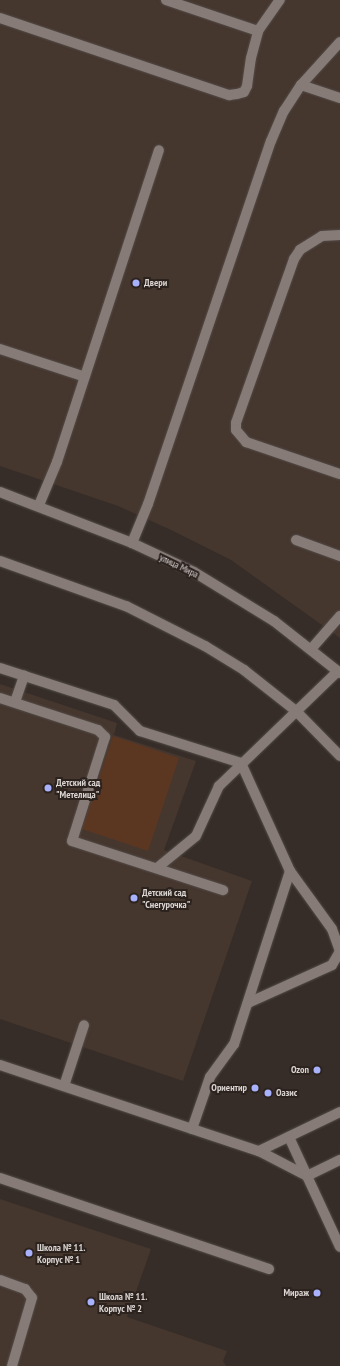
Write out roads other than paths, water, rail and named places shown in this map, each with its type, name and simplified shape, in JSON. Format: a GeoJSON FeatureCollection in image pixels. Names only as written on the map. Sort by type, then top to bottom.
{"type":"FeatureCollection","features":[{"type":"Feature","properties":{"kind":"street"},"geometry":{"type":"LineString","coordinates":[[166,0],[186,3],[258,31]]}},
{"type":"Feature","properties":{"kind":"street"},"geometry":{"type":"LineString","coordinates":[[0,18],[229,95],[244,92],[247,86],[251,58],[258,31],[280,0]]}},
{"type":"Feature","properties":{"kind":"street"},"geometry":{"type":"LineString","coordinates":[[132,543],[148,504],[271,141],[284,111],[301,85],[340,42]]}},
{"type":"Feature","properties":{"kind":"street"},"geometry":{"type":"LineString","coordinates":[[301,85],[340,98]]}},
{"type":"Feature","properties":{"kind":"street"},"geometry":{"type":"LineString","coordinates":[[39,505],[57,462],[159,150]]}},
{"type":"Feature","properties":{"kind":"street"},"geometry":{"type":"LineString","coordinates":[[340,235],[332,234],[315,239],[300,250],[294,260],[236,422],[236,430],[246,442],[340,474]]}},
{"type":"Feature","properties":{"kind":"street"},"geometry":{"type":"LineString","coordinates":[[0,349],[85,377]]}},
{"type":"Feature","properties":{"kind":"street","name":"улица Мира"},"geometry":{"type":"LineString","coordinates":[[0,492],[39,505],[132,543],[194,572],[238,597],[312,648],[339,672]]}},
{"type":"Feature","properties":{"kind":"street"},"geometry":{"type":"LineString","coordinates":[[296,540],[340,556]]}},
{"type":"Feature","properties":{"kind":"street"},"geometry":{"type":"LineString","coordinates":[[0,561],[93,593],[168,626],[244,670],[296,711],[340,756]]}},
{"type":"Feature","properties":{"kind":"street"},"geometry":{"type":"LineString","coordinates":[[312,648],[340,616]]}},
{"type":"Feature","properties":{"kind":"street"},"geometry":{"type":"LineString","coordinates":[[0,668],[114,705],[140,731],[241,764],[290,871],[332,929],[340,951],[332,964],[248,1003]]}},
{"type":"Feature","properties":{"kind":"street"},"geometry":{"type":"LineString","coordinates":[[158,868],[196,836],[214,792],[296,711],[339,672]]}},
{"type":"Feature","properties":{"kind":"street"},"geometry":{"type":"LineString","coordinates":[[15,702],[24,676]]}},
{"type":"Feature","properties":{"kind":"street"},"geometry":{"type":"LineString","coordinates":[[0,698],[103,733],[106,742],[72,840],[223,890]]}},
{"type":"Feature","properties":{"kind":"street"},"geometry":{"type":"LineString","coordinates":[[192,1129],[210,1078],[234,1044],[290,871]]}},
{"type":"Feature","properties":{"kind":"street"},"geometry":{"type":"LineString","coordinates":[[64,1086],[84,1025]]}},
{"type":"Feature","properties":{"kind":"street"},"geometry":{"type":"LineString","coordinates":[[0,1065],[259,1151],[307,1176]]}},
{"type":"Feature","properties":{"kind":"street"},"geometry":{"type":"LineString","coordinates":[[259,1151],[340,1112]]}},
{"type":"Feature","properties":{"kind":"street"},"geometry":{"type":"LineString","coordinates":[[288,1137],[340,1247]]}},
{"type":"Feature","properties":{"kind":"street"},"geometry":{"type":"LineString","coordinates":[[307,1176],[340,1160]]}},
{"type":"Feature","properties":{"kind":"street"},"geometry":{"type":"LineString","coordinates":[[0,1178],[269,1269]]}},
{"type":"Feature","properties":{"kind":"street"},"geometry":{"type":"LineString","coordinates":[[0,1280],[24,1289],[32,1298],[12,1366]]}},
{"type":"Feature","properties":{"kind":"place","name":"Двери"},"geometry":{"type":"Point","coordinates":[136,283]}},
{"type":"Feature","properties":{"kind":"place","name":"Детский сад \"Метелица\""},"geometry":{"type":"Point","coordinates":[48,788]}},
{"type":"Feature","properties":{"kind":"place","name":"Детский сад \"Снегурочка\""},"geometry":{"type":"Point","coordinates":[134,898]}},
{"type":"Feature","properties":{"kind":"place","name":"Ozon"},"geometry":{"type":"Point","coordinates":[317,1070]}},
{"type":"Feature","properties":{"kind":"place","name":"Ориентир"},"geometry":{"type":"Point","coordinates":[255,1088]}},
{"type":"Feature","properties":{"kind":"place","name":"Оазис"},"geometry":{"type":"Point","coordinates":[268,1093]}},
{"type":"Feature","properties":{"kind":"place","name":"Школа № 11. Корпус № 1"},"geometry":{"type":"Point","coordinates":[29,1253]}},
{"type":"Feature","properties":{"kind":"place","name":"Мираж"},"geometry":{"type":"Point","coordinates":[317,1293]}},
{"type":"Feature","properties":{"kind":"place","name":"Школа № 11. Корпус № 2"},"geometry":{"type":"Point","coordinates":[91,1302]}}]}
